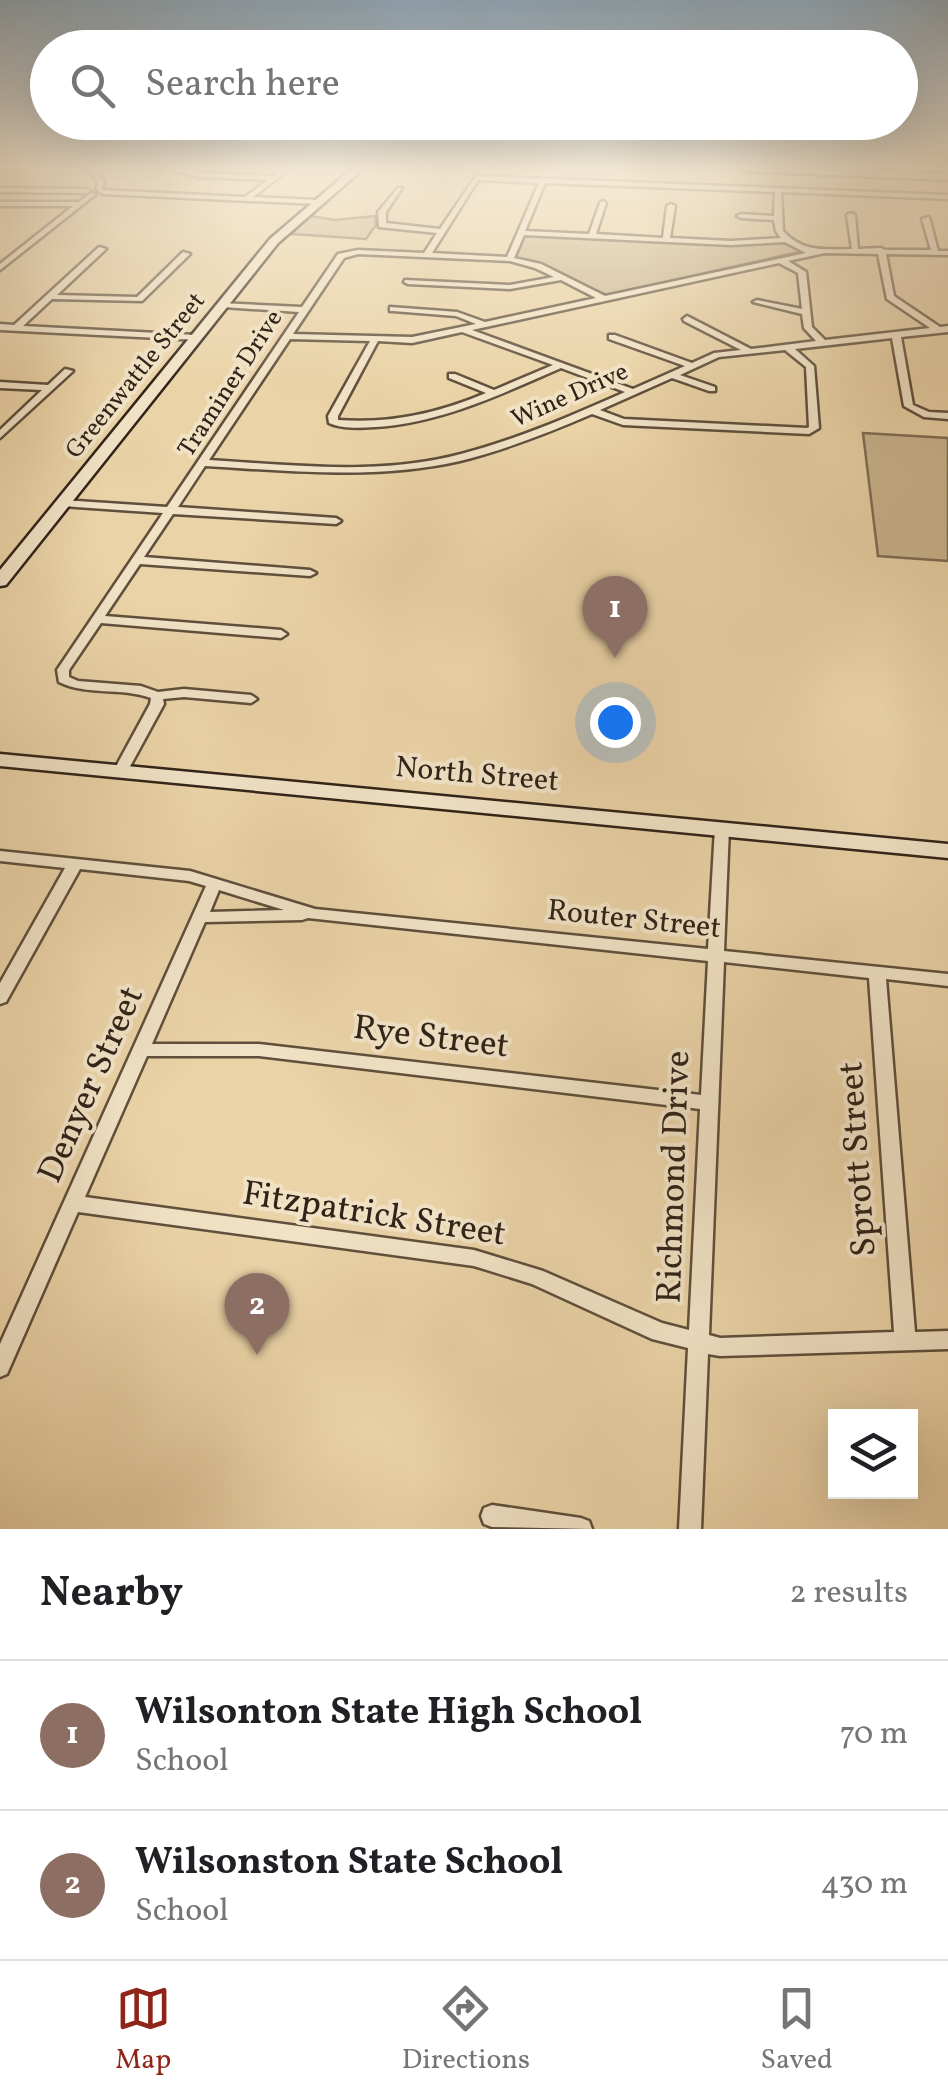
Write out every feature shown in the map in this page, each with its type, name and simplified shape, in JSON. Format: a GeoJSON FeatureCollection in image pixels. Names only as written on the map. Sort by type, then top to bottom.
{"type":"FeatureCollection","features":[{"type":"Feature","properties":{"kind":"main road","name":"Greenwattle Street"},"geometry":{"type":"LineString","coordinates":[[0,580],[276,239]]}},
{"type":"Feature","properties":{"kind":"main road","name":"North Street"},"geometry":{"type":"LineString","coordinates":[[0,760],[948,851]]}},
{"type":"Feature","properties":{"kind":"street"},"geometry":{"type":"LineString","coordinates":[[1,264],[33,239]]}},
{"type":"Feature","properties":{"kind":"street"},"geometry":{"type":"LineString","coordinates":[[426,256],[437,239]]}},
{"type":"Feature","properties":{"kind":"street"},"geometry":{"type":"LineString","coordinates":[[510,260],[518,239]]}},
{"type":"Feature","properties":{"kind":"street"},"geometry":{"type":"LineString","coordinates":[[654,239],[732,243],[783,240],[814,253]]}},
{"type":"Feature","properties":{"kind":"street"},"geometry":{"type":"LineString","coordinates":[[854,239],[855,248]]}},
{"type":"Feature","properties":{"kind":"street"},"geometry":{"type":"LineString","coordinates":[[932,239],[935,252]]}},
{"type":"Feature","properties":{"kind":"street"},"geometry":{"type":"LineString","coordinates":[[288,336],[412,340],[814,253],[855,248],[948,253]]}},
{"type":"Feature","properties":{"kind":"street"},"geometry":{"type":"LineString","coordinates":[[16,328],[102,249]]}},
{"type":"Feature","properties":{"kind":"street"},"geometry":{"type":"LineString","coordinates":[[881,250],[890,296],[943,330]]}},
{"type":"Feature","properties":{"kind":"street","name":"Traminer Drive"},"geometry":{"type":"LineString","coordinates":[[158,696],[142,690],[75,685],[63,679],[63,670],[304,310],[348,253],[510,260],[538,266],[603,298]]}},
{"type":"Feature","properties":{"kind":"street"},"geometry":{"type":"LineString","coordinates":[[50,298],[139,299],[186,254]]}},
{"type":"Feature","properties":{"kind":"street"},"geometry":{"type":"LineString","coordinates":[[780,261],[803,274],[808,328],[822,342]]}},
{"type":"Feature","properties":{"kind":"street"},"geometry":{"type":"LineString","coordinates":[[408,282],[510,287],[560,278]]}},
{"type":"Feature","properties":{"kind":"street"},"geometry":{"type":"LineString","coordinates":[[756,302],[806,313]]}},
{"type":"Feature","properties":{"kind":"street"},"geometry":{"type":"LineString","coordinates":[[223,305],[304,310]]}},
{"type":"Feature","properties":{"kind":"street"},"geometry":{"type":"LineString","coordinates":[[392,310],[457,314],[484,324]]}},
{"type":"Feature","properties":{"kind":"street"},"geometry":{"type":"LineString","coordinates":[[687,319],[748,350]]}},
{"type":"Feature","properties":{"kind":"street"},"geometry":{"type":"LineString","coordinates":[[0,327],[196,338]]}},
{"type":"Feature","properties":{"kind":"street"},"geometry":{"type":"LineString","coordinates":[[463,329],[631,392]]}},
{"type":"Feature","properties":{"kind":"street","name":"Wine Drive"},"geometry":{"type":"LineString","coordinates":[[204,462],[325,470],[392,468],[459,458],[504,447],[691,365],[748,350],[943,330]]}},
{"type":"Feature","properties":{"kind":"street"},"geometry":{"type":"LineString","coordinates":[[896,334],[909,406],[927,415],[948,416]]}},
{"type":"Feature","properties":{"kind":"street"},"geometry":{"type":"LineString","coordinates":[[612,336],[691,365]]}},
{"type":"Feature","properties":{"kind":"street"},"geometry":{"type":"LineString","coordinates":[[374,341],[333,416],[334,423],[377,425],[418,418],[494,393],[558,366]]}},
{"type":"Feature","properties":{"kind":"street"},"geometry":{"type":"LineString","coordinates":[[592,410],[636,424],[809,432],[814,428],[810,366],[786,346]]}},
{"type":"Feature","properties":{"kind":"street"},"geometry":{"type":"LineString","coordinates":[[0,435],[68,372]]}},
{"type":"Feature","properties":{"kind":"street"},"geometry":{"type":"LineString","coordinates":[[670,374],[712,389]]}},
{"type":"Feature","properties":{"kind":"street"},"geometry":{"type":"LineString","coordinates":[[452,376],[494,393]]}},
{"type":"Feature","properties":{"kind":"street"},"geometry":{"type":"LineString","coordinates":[[0,386],[50,388]]}},
{"type":"Feature","properties":{"kind":"street"},"geometry":{"type":"LineString","coordinates":[[62,503],[336,521]]}},
{"type":"Feature","properties":{"kind":"street"},"geometry":{"type":"LineString","coordinates":[[138,560],[310,573]]}},
{"type":"Feature","properties":{"kind":"street"},"geometry":{"type":"LineString","coordinates":[[99,619],[281,634]]}},
{"type":"Feature","properties":{"kind":"street"},"geometry":{"type":"LineString","coordinates":[[120,772],[158,696],[196,694],[251,699]]}},
{"type":"Feature","properties":{"kind":"street","name":"Richmond Drive"},"geometry":{"type":"LineString","coordinates":[[690,1529],[722,828]]}},
{"type":"Feature","properties":{"kind":"street","name":"Router Street"},"geometry":{"type":"LineString","coordinates":[[0,856],[190,876],[314,914]]}},
{"type":"Feature","properties":{"kind":"street"},"geometry":{"type":"LineString","coordinates":[[0,998],[75,864]]}},
{"type":"Feature","properties":{"kind":"street","name":"Denyer Street"},"geometry":{"type":"LineString","coordinates":[[0,1367],[76,1204],[215,883]]}},
{"type":"Feature","properties":{"kind":"street","name":"Router Street"},"geometry":{"type":"LineString","coordinates":[[203,917],[314,914],[948,980]]}},
{"type":"Feature","properties":{"kind":"street","name":"Sprott Street"},"geometry":{"type":"LineString","coordinates":[[877,972],[905,1340]]}},
{"type":"Feature","properties":{"kind":"street","name":"Rye Street"},"geometry":{"type":"LineString","coordinates":[[142,1050],[258,1050],[711,1103]]}},
{"type":"Feature","properties":{"kind":"street","name":"Fitzpatrick Street"},"geometry":{"type":"LineString","coordinates":[[76,1204],[474,1258],[536,1277],[659,1332],[723,1347],[948,1340]]}},
{"type":"Feature","properties":{"kind":"street"},"geometry":{"type":"LineString","coordinates":[[492,1516],[581,1529]]}},
{"type":"Feature","properties":{"kind":"shaded area"},"geometry":{"type":"Polygon","coordinates":[[[523,239],[740,245],[781,242],[803,251],[607,295],[516,258],[523,239]]]}},
{"type":"Feature","properties":{"kind":"shaded area"},"geometry":{"type":"Polygon","coordinates":[[[863,433],[948,438],[948,561],[878,556],[863,433]]]}},
{"type":"Feature","properties":{"kind":"place","name":"Wilsonton State High School"},"geometry":{"type":"Point","coordinates":[615,658]}},
{"type":"Feature","properties":{"kind":"place","name":"Wilsonston State School"},"geometry":{"type":"Point","coordinates":[257,1355]}}]}
